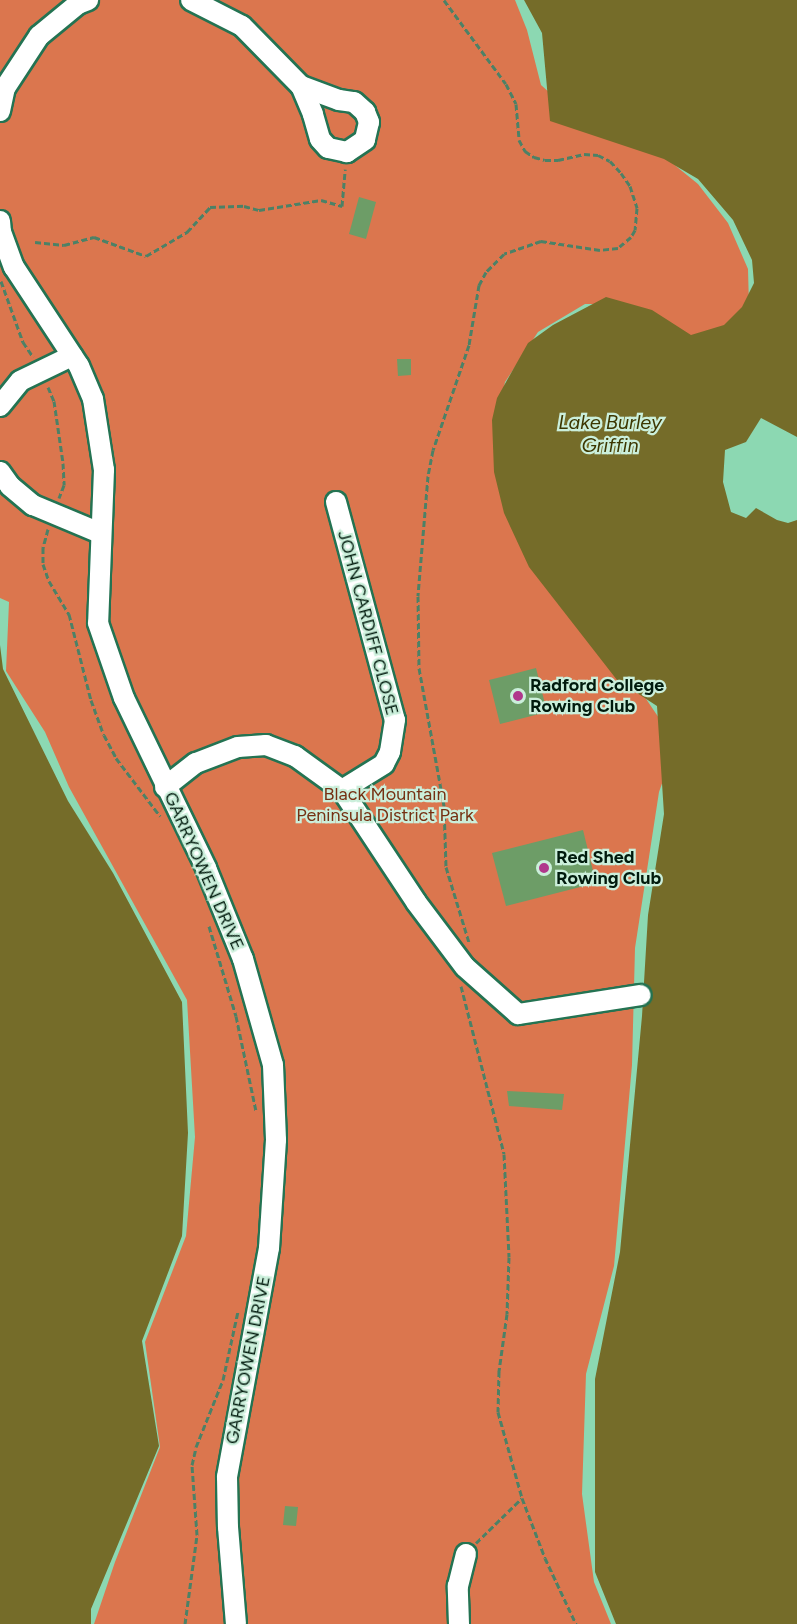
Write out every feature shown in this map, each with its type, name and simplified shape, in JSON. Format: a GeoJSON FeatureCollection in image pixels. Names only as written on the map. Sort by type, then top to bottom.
{"type":"FeatureCollection","features":[{"type":"Feature","properties":{"kind":"street"},"geometry":{"type":"LineString","coordinates":[[0,111],[5,87],[39,36],[78,4],[88,0]]}},
{"type":"Feature","properties":{"kind":"street"},"geometry":{"type":"LineString","coordinates":[[191,0],[242,26],[302,86],[314,114],[320,139],[328,148],[347,152],[359,147],[365,140],[369,122],[365,112],[354,102],[339,100],[302,86]]}},
{"type":"Feature","properties":{"kind":"street","name":"GARRYOWEN DRIVE"},"geometry":{"type":"LineString","coordinates":[[0,220],[14,267],[72,356],[93,399],[104,470],[98,623],[124,698],[165,787],[206,867],[243,959],[273,1065],[276,1140],[269,1248],[227,1478],[228,1527],[236,1624]]}},
{"type":"Feature","properties":{"kind":"street"},"geometry":{"type":"LineString","coordinates":[[0,406],[20,381],[72,356]]}},
{"type":"Feature","properties":{"kind":"street"},"geometry":{"type":"LineString","coordinates":[[0,472],[10,486],[33,505],[100,533]]}},
{"type":"Feature","properties":{"kind":"street","name":"JOHN CARDIFF CLOSE"},"geometry":{"type":"LineString","coordinates":[[336,502],[395,720],[390,752],[384,764],[342,790]]}},
{"type":"Feature","properties":{"kind":"street"},"geometry":{"type":"LineString","coordinates":[[165,787],[196,763],[238,747],[266,745],[295,756],[342,790],[416,902],[465,967],[518,1014],[641,995]]}},
{"type":"Feature","properties":{"kind":"street"},"geometry":{"type":"LineString","coordinates":[[459,1624],[458,1586],[466,1554]]}},
{"type":"Feature","properties":{"kind":"path"},"geometry":{"type":"LineString","coordinates":[[444,0],[506,84],[516,104],[519,140],[525,151],[545,160],[598,154],[610,161],[621,173],[633,193],[637,208],[635,230],[618,248],[600,250],[541,242],[504,254],[486,272],[478,285],[469,345],[433,450],[428,476],[418,596],[419,668],[444,806],[446,867],[472,958],[458,972],[504,1154],[509,1269],[507,1314],[499,1371],[498,1412],[522,1498],[545,1558],[576,1624]]}},
{"type":"Feature","properties":{"kind":"path"},"geometry":{"type":"LineString","coordinates":[[35,242],[64,245],[94,237],[146,256],[187,232],[210,207],[244,206],[259,210],[321,200],[342,206],[347,152]]}},
{"type":"Feature","properties":{"kind":"path"},"geometry":{"type":"LineString","coordinates":[[0,279],[23,342],[41,369],[54,401],[64,485],[52,514],[43,548],[43,564],[49,581],[72,623],[101,726],[116,758],[162,819]]}},
{"type":"Feature","properties":{"kind":"path"},"geometry":{"type":"LineString","coordinates":[[208,920],[236,1016],[256,1113]]}},
{"type":"Feature","properties":{"kind":"path"},"geometry":{"type":"LineString","coordinates":[[185,1624],[197,1535],[192,1465],[196,1447],[223,1380],[241,1301]]}},
{"type":"Feature","properties":{"kind":"path"},"geometry":{"type":"LineString","coordinates":[[466,1554],[522,1498]]}},
{"type":"Feature","properties":{"kind":"green space","name":"Black Mountain Peninsula District Park"},"geometry":{"type":"Polygon","coordinates":[[[0,0],[515,0],[527,30],[541,85],[569,110],[661,154],[698,184],[728,223],[748,269],[749,306],[738,326],[698,345],[621,304],[585,304],[538,332],[505,382],[494,439],[638,687],[661,721],[665,775],[659,792],[635,948],[632,1065],[614,1266],[586,1374],[582,1494],[594,1582],[611,1624],[94,1624],[115,1562],[160,1447],[145,1342],[186,1236],[195,1137],[187,1000],[69,787],[45,732],[6,671],[9,602],[0,598],[0,0]]]}},
{"type":"Feature","properties":{"kind":"water","name":"Lake Burley Griffin"},"geometry":{"type":"Polygon","coordinates":[[[524,0],[797,0],[797,437],[761,418],[746,442],[725,450],[723,482],[731,512],[746,518],[756,508],[777,520],[788,523],[797,520],[797,1624],[616,1624],[595,1572],[595,1379],[620,1252],[642,1016],[648,915],[664,814],[657,706],[617,680],[529,567],[504,513],[494,472],[492,420],[497,398],[528,343],[553,325],[606,297],[652,310],[691,335],[724,325],[742,307],[754,283],[752,260],[733,220],[698,179],[664,159],[550,121],[542,33],[524,0]]]}},
{"type":"Feature","properties":{"kind":"water"},"geometry":{"type":"Polygon","coordinates":[[[0,645],[3,669],[68,801],[113,873],[182,1002],[188,1133],[182,1236],[142,1341],[159,1446],[91,1609],[91,1624],[0,1624],[0,645]]]}},
{"type":"Feature","properties":{"kind":"building"},"geometry":{"type":"Polygon","coordinates":[[[359,197],[376,202],[366,239],[349,234],[359,197]]]}},
{"type":"Feature","properties":{"kind":"building"},"geometry":{"type":"Polygon","coordinates":[[[397,359],[411,359],[411,375],[398,376],[397,359]]]}},
{"type":"Feature","properties":{"kind":"building","name":"Radford College Rowing Club"},"geometry":{"type":"Polygon","coordinates":[[[536,668],[547,712],[500,724],[489,680],[536,668]]]}},
{"type":"Feature","properties":{"kind":"building","name":"Red Shed Rowing Club"},"geometry":{"type":"Polygon","coordinates":[[[583,830],[596,883],[506,906],[492,853],[583,830]]]}},
{"type":"Feature","properties":{"kind":"building"},"geometry":{"type":"Polygon","coordinates":[[[507,1091],[564,1094],[562,1110],[509,1106],[507,1091]]]}},
{"type":"Feature","properties":{"kind":"building"},"geometry":{"type":"Polygon","coordinates":[[[285,1506],[298,1507],[296,1526],[283,1525],[285,1506]]]}},
{"type":"Feature","properties":{"kind":"place","name":"Radford College Rowing Club"},"geometry":{"type":"Point","coordinates":[518,696]}},
{"type":"Feature","properties":{"kind":"place","name":"Red Shed Rowing Club"},"geometry":{"type":"Point","coordinates":[544,868]}}]}
